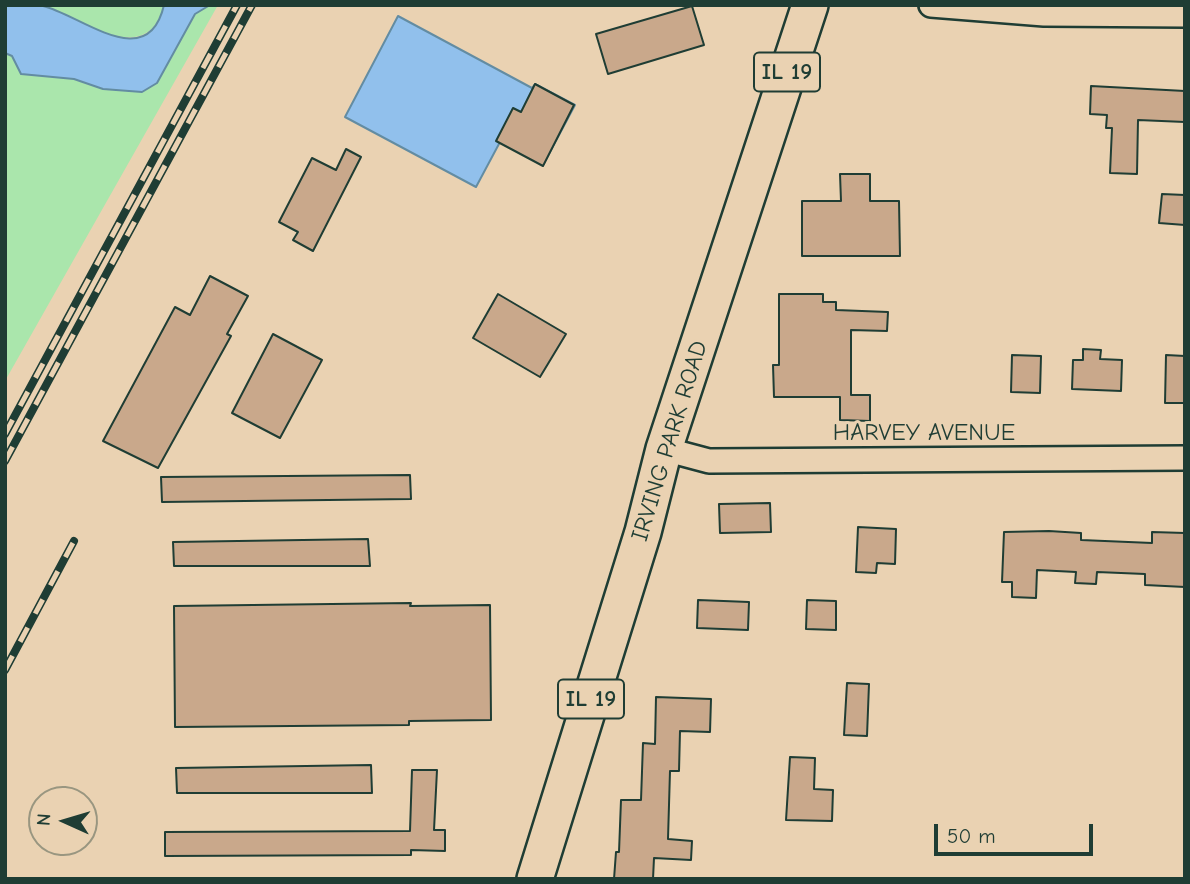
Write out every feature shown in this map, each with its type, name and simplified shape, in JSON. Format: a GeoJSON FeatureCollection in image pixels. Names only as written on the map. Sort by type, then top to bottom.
{"type":"FeatureCollection","features":[{"type":"Feature","properties":{"kind":"main road","name":"IRVING PARK ROAD"},"geometry":{"type":"LineString","coordinates":[[535,879],[643,532],[664,449],[810,5]]}},
{"type":"Feature","properties":{"kind":"street"},"geometry":{"type":"LineString","coordinates":[[931,5],[1044,14],[1185,15]]}},
{"type":"Feature","properties":{"kind":"street","name":"HARVEY AVENUE"},"geometry":{"type":"LineString","coordinates":[[664,449],[709,461],[1185,458]]}},
{"type":"Feature","properties":{"kind":"green space"},"geometry":{"type":"Polygon","coordinates":[[[42,5],[164,5],[156,24],[144,34],[129,37],[93,29],[42,5]]]}},
{"type":"Feature","properties":{"kind":"green space"},"geometry":{"type":"Polygon","coordinates":[[[210,5],[218,5],[5,381],[5,53],[12,56],[21,74],[74,79],[103,89],[157,83],[195,14],[210,5]]]}},
{"type":"Feature","properties":{"kind":"water"},"geometry":{"type":"Polygon","coordinates":[[[5,5],[43,6],[112,35],[129,38],[144,36],[156,26],[164,5],[210,5],[195,14],[157,83],[142,92],[103,89],[74,79],[21,74],[12,56],[5,53],[5,5]]]}},
{"type":"Feature","properties":{"kind":"water"},"geometry":{"type":"Polygon","coordinates":[[[398,16],[532,88],[535,84],[575,105],[543,165],[500,142],[476,187],[345,117],[398,16]]]}},
{"type":"Feature","properties":{"kind":"building"},"geometry":{"type":"Polygon","coordinates":[[[692,6],[704,45],[608,74],[596,34],[692,6]]]}},
{"type":"Feature","properties":{"kind":"building"},"geometry":{"type":"Polygon","coordinates":[[[535,84],[574,105],[543,166],[496,141],[513,108],[521,112],[535,84]]]}},
{"type":"Feature","properties":{"kind":"building"},"geometry":{"type":"Polygon","coordinates":[[[1091,86],[1185,91],[1185,122],[1138,120],[1137,174],[1110,173],[1112,128],[1106,128],[1107,115],[1090,114],[1091,86]]]}},
{"type":"Feature","properties":{"kind":"building"},"geometry":{"type":"Polygon","coordinates":[[[346,149],[361,157],[313,251],[293,240],[298,232],[279,222],[312,158],[336,170],[346,149]]]}},
{"type":"Feature","properties":{"kind":"building"},"geometry":{"type":"Polygon","coordinates":[[[840,174],[870,174],[870,201],[899,201],[900,256],[802,256],[802,201],[841,201],[840,174]]]}},
{"type":"Feature","properties":{"kind":"building"},"geometry":{"type":"Polygon","coordinates":[[[1162,194],[1185,195],[1185,225],[1159,223],[1162,194]]]}},
{"type":"Feature","properties":{"kind":"building"},"geometry":{"type":"Polygon","coordinates":[[[210,276],[248,296],[227,334],[231,336],[158,468],[103,441],[175,307],[190,315],[210,276]]]}},
{"type":"Feature","properties":{"kind":"building"},"geometry":{"type":"Polygon","coordinates":[[[498,294],[566,334],[540,377],[473,338],[498,294]]]}},
{"type":"Feature","properties":{"kind":"building"},"geometry":{"type":"Polygon","coordinates":[[[779,294],[823,294],[823,302],[836,302],[836,310],[888,312],[887,331],[851,330],[851,395],[870,395],[870,421],[840,420],[840,397],[774,397],[773,365],[779,365],[779,294]]]}},
{"type":"Feature","properties":{"kind":"building"},"geometry":{"type":"Polygon","coordinates":[[[273,334],[322,360],[280,438],[232,413],[273,334]]]}},
{"type":"Feature","properties":{"kind":"building"},"geometry":{"type":"Polygon","coordinates":[[[1083,349],[1101,350],[1100,359],[1122,360],[1121,391],[1072,389],[1073,360],[1083,360],[1083,349]]]}},
{"type":"Feature","properties":{"kind":"building"},"geometry":{"type":"Polygon","coordinates":[[[1012,355],[1041,356],[1040,393],[1011,392],[1012,355]]]}},
{"type":"Feature","properties":{"kind":"building"},"geometry":{"type":"Polygon","coordinates":[[[1166,355],[1185,356],[1185,403],[1165,403],[1166,355]]]}},
{"type":"Feature","properties":{"kind":"building"},"geometry":{"type":"Polygon","coordinates":[[[410,475],[411,499],[162,502],[161,477],[410,475]]]}},
{"type":"Feature","properties":{"kind":"building"},"geometry":{"type":"Polygon","coordinates":[[[770,503],[771,532],[720,533],[719,504],[770,503]]]}},
{"type":"Feature","properties":{"kind":"building"},"geometry":{"type":"Polygon","coordinates":[[[858,527],[896,529],[895,564],[877,563],[876,573],[856,572],[858,527]]]}},
{"type":"Feature","properties":{"kind":"building"},"geometry":{"type":"Polygon","coordinates":[[[1004,532],[1081,533],[1081,540],[1152,543],[1152,532],[1185,533],[1185,587],[1145,585],[1145,574],[1097,572],[1096,584],[1075,583],[1076,572],[1037,570],[1036,598],[1012,597],[1012,582],[1002,582],[1004,532]]]}},
{"type":"Feature","properties":{"kind":"building"},"geometry":{"type":"Polygon","coordinates":[[[368,539],[370,566],[174,566],[173,542],[368,539]]]}},
{"type":"Feature","properties":{"kind":"building"},"geometry":{"type":"Polygon","coordinates":[[[698,600],[749,602],[748,630],[697,628],[698,600]]]}},
{"type":"Feature","properties":{"kind":"building"},"geometry":{"type":"Polygon","coordinates":[[[807,600],[836,601],[836,630],[806,629],[807,600]]]}},
{"type":"Feature","properties":{"kind":"building"},"geometry":{"type":"Polygon","coordinates":[[[411,603],[410,606],[490,605],[491,720],[409,721],[409,725],[175,727],[174,606],[411,603]]]}},
{"type":"Feature","properties":{"kind":"building"},"geometry":{"type":"Polygon","coordinates":[[[847,683],[869,684],[867,736],[844,735],[847,683]]]}},
{"type":"Feature","properties":{"kind":"building"},"geometry":{"type":"Polygon","coordinates":[[[656,697],[711,699],[710,732],[680,731],[679,771],[670,771],[668,839],[692,841],[691,860],[654,858],[653,879],[614,879],[616,852],[619,852],[621,800],[641,800],[643,743],[655,744],[656,697]]]}},
{"type":"Feature","properties":{"kind":"building"},"geometry":{"type":"Polygon","coordinates":[[[790,757],[815,758],[814,789],[833,790],[832,821],[786,820],[790,757]]]}},
{"type":"Feature","properties":{"kind":"building"},"geometry":{"type":"Polygon","coordinates":[[[371,765],[372,793],[177,793],[176,768],[371,765]]]}},
{"type":"Feature","properties":{"kind":"building"},"geometry":{"type":"Polygon","coordinates":[[[412,770],[437,770],[434,830],[445,830],[445,851],[411,850],[411,855],[165,856],[165,832],[410,831],[412,770]]]}},
{"type":"Feature","properties":{"kind":"railway"},"geometry":{"type":"LineString","coordinates":[[5,434],[237,5]]}},
{"type":"Feature","properties":{"kind":"railway"},"geometry":{"type":"LineString","coordinates":[[5,461],[252,5]]}},
{"type":"Feature","properties":{"kind":"railway"},"geometry":{"type":"LineString","coordinates":[[5,670],[74,541]]}}]}
